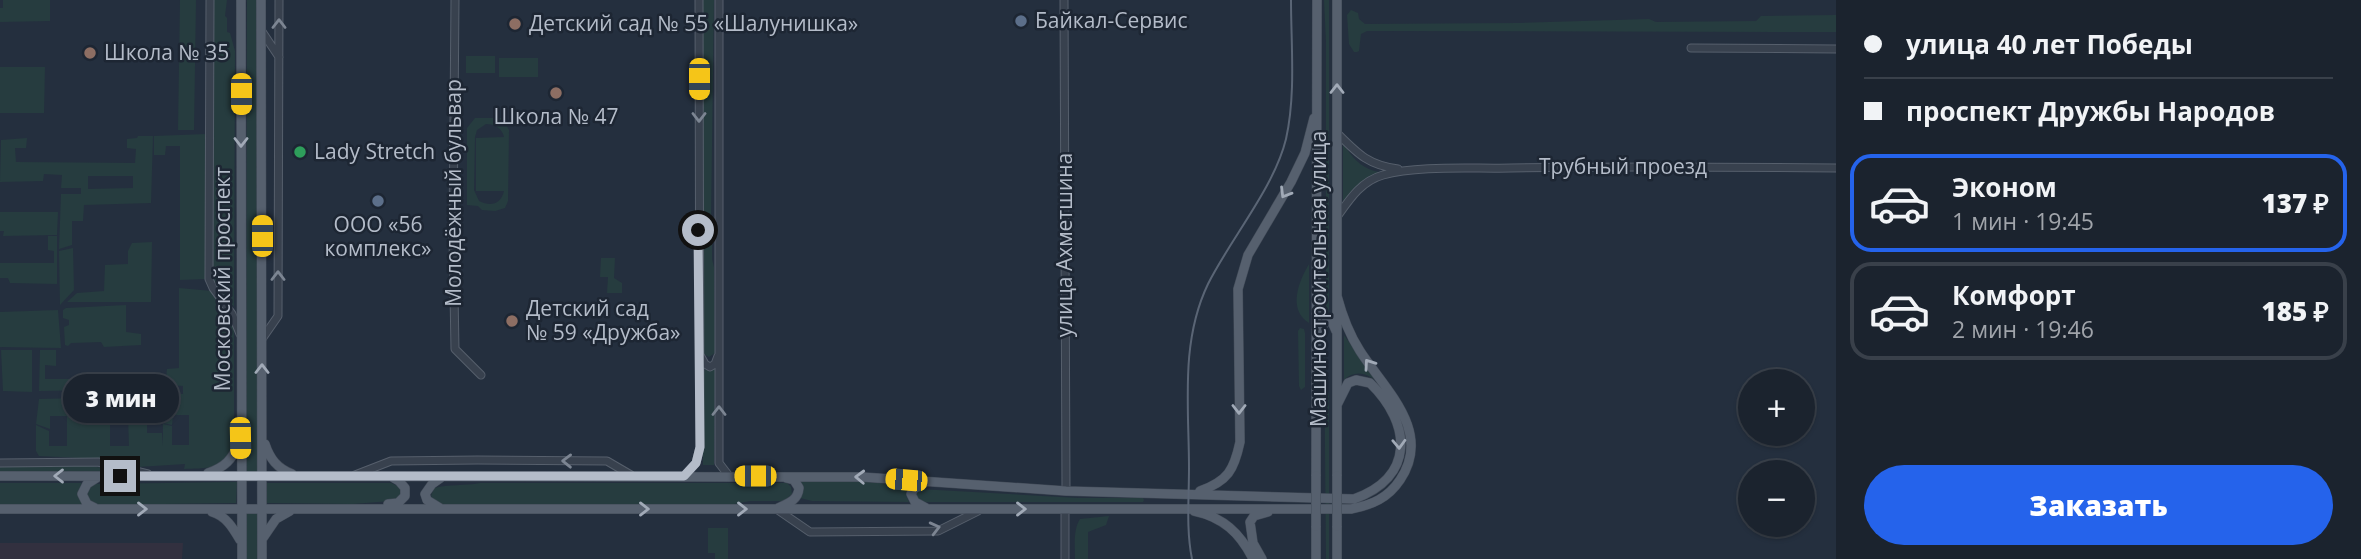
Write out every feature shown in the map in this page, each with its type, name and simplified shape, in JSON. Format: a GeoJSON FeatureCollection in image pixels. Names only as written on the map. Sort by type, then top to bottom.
{"type":"FeatureCollection","features":[{"type":"Feature","properties":{"kind":"main road","name":"Московский проспект"},"geometry":{"type":"LineString","coordinates":[[241,0],[242,559]]}},
{"type":"Feature","properties":{"kind":"main road","name":"Московский проспект"},"geometry":{"type":"LineString","coordinates":[[261,0],[262,559]]}},
{"type":"Feature","properties":{"kind":"main road","name":"Машиностроительная улица"},"geometry":{"type":"LineString","coordinates":[[1316,559],[1317,0]]}},
{"type":"Feature","properties":{"kind":"main road","name":"Машиностроительная улица"},"geometry":{"type":"LineString","coordinates":[[1337,0],[1337,559]]}},
{"type":"Feature","properties":{"kind":"main road"},"geometry":{"type":"LineString","coordinates":[[1194,493],[1225,478],[1236,462],[1240,442],[1238,289],[1248,254],[1305,153],[1317,106]]}},
{"type":"Feature","properties":{"kind":"main road"},"geometry":{"type":"LineString","coordinates":[[0,509],[1351,509],[1380,501],[1388,494],[1408,467],[1411,448],[1408,423],[1359,350],[1337,296]]}},
{"type":"Feature","properties":{"kind":"main road"},"geometry":{"type":"LineString","coordinates":[[1317,332],[1328,320],[1337,332]]}},
{"type":"Feature","properties":{"kind":"main road"},"geometry":{"type":"LineString","coordinates":[[0,476],[862,477],[1066,491],[1354,499],[1371,493],[1385,483],[1400,454],[1401,437],[1374,386],[1363,380],[1348,383],[1337,405]]}},
{"type":"Feature","properties":{"kind":"main road"},"geometry":{"type":"LineString","coordinates":[[262,437],[271,459],[283,471],[296,476]]}},
{"type":"Feature","properties":{"kind":"main road"},"geometry":{"type":"LineString","coordinates":[[201,476],[225,467],[240,438]]}},
{"type":"Feature","properties":{"kind":"main road"},"geometry":{"type":"LineString","coordinates":[[98,509],[87,504],[82,494],[87,484],[100,476]]}},
{"type":"Feature","properties":{"kind":"main road"},"geometry":{"type":"LineString","coordinates":[[356,509],[398,503],[405,496],[405,488],[389,476]]}},
{"type":"Feature","properties":{"kind":"main road"},"geometry":{"type":"LineString","coordinates":[[443,476],[432,484],[425,494],[431,503],[443,509]]}},
{"type":"Feature","properties":{"kind":"main road"},"geometry":{"type":"LineString","coordinates":[[777,509],[794,501],[799,495],[799,488],[794,480],[781,476]]}},
{"type":"Feature","properties":{"kind":"main road"},"geometry":{"type":"LineString","coordinates":[[928,482],[915,487],[911,494],[915,502],[928,509]]}},
{"type":"Feature","properties":{"kind":"main road"},"geometry":{"type":"LineString","coordinates":[[1140,509],[1148,500],[1141,492]]}},
{"type":"Feature","properties":{"kind":"main road"},"geometry":{"type":"LineString","coordinates":[[1179,508],[1224,522],[1236,532],[1253,559]]}},
{"type":"Feature","properties":{"kind":"main road"},"geometry":{"type":"LineString","coordinates":[[200,509],[221,515],[234,529],[242,544]]}},
{"type":"Feature","properties":{"kind":"main road"},"geometry":{"type":"LineString","coordinates":[[262,539],[276,519],[296,509]]}},
{"type":"Feature","properties":{"kind":"main road"},"geometry":{"type":"LineString","coordinates":[[1262,559],[1253,543],[1250,522],[1254,516],[1276,509]]}},
{"type":"Feature","properties":{"kind":"street"},"geometry":{"type":"LineString","coordinates":[[210,0],[209,279],[232,314],[240,336]]}},
{"type":"Feature","properties":{"kind":"street"},"geometry":{"type":"LineString","coordinates":[[262,340],[278,316],[279,0]]}},
{"type":"Feature","properties":{"kind":"street","name":"Молодёжный бульвар"},"geometry":{"type":"LineString","coordinates":[[455,0],[455,349],[481,375]]}},
{"type":"Feature","properties":{"kind":"street"},"geometry":{"type":"LineString","coordinates":[[684,476],[693,468],[699,455],[699,0]]}},
{"type":"Feature","properties":{"kind":"street"},"geometry":{"type":"LineString","coordinates":[[719,0],[719,463],[729,476]]}},
{"type":"Feature","properties":{"kind":"street","name":"улица Ахметшина"},"geometry":{"type":"LineString","coordinates":[[1064,0],[1066,491]]}},
{"type":"Feature","properties":{"kind":"street"},"geometry":{"type":"LineString","coordinates":[[261,30],[279,58]]}},
{"type":"Feature","properties":{"kind":"street"},"geometry":{"type":"LineString","coordinates":[[1691,48],[1836,50]]}},
{"type":"Feature","properties":{"kind":"street"},"geometry":{"type":"LineString","coordinates":[[1337,133],[1356,153],[1377,166],[1410,171]]}},
{"type":"Feature","properties":{"kind":"street","name":"Трубный проезд"},"geometry":{"type":"LineString","coordinates":[[1410,171],[1554,167],[1836,168]]}},
{"type":"Feature","properties":{"kind":"street"},"geometry":{"type":"LineString","coordinates":[[1337,218],[1363,185],[1384,174],[1410,171]]}},
{"type":"Feature","properties":{"kind":"street"},"geometry":{"type":"LineString","coordinates":[[698,230],[707,222],[712,224],[718,233]]}},
{"type":"Feature","properties":{"kind":"street"},"geometry":{"type":"LineString","coordinates":[[698,351],[705,364],[710,367],[715,364],[719,352]]}},
{"type":"Feature","properties":{"kind":"street"},"geometry":{"type":"LineString","coordinates":[[353,476],[391,461],[477,460],[607,461],[631,475]]}},
{"type":"Feature","properties":{"kind":"street"},"geometry":{"type":"LineString","coordinates":[[0,463],[98,463],[159,476]]}},
{"type":"Feature","properties":{"kind":"street"},"geometry":{"type":"LineString","coordinates":[[777,509],[810,532],[938,531],[981,509]]}},
{"type":"Feature","properties":{"kind":"street"},"geometry":{"type":"LineString","coordinates":[[1065,509],[1065,559]]}},
{"type":"Feature","properties":{"kind":"shaded area"},"geometry":{"type":"Polygon","coordinates":[[[0,543],[183,543],[182,559],[0,559],[0,543]]]}},
{"type":"Feature","properties":{"kind":"green space"},"geometry":{"type":"Polygon","coordinates":[[[3,0],[50,0],[50,21],[0,22],[3,0]]]}},
{"type":"Feature","properties":{"kind":"green space"},"geometry":{"type":"Polygon","coordinates":[[[180,0],[196,0],[194,130],[178,130],[180,0]]]}},
{"type":"Feature","properties":{"kind":"green space"},"geometry":{"type":"Polygon","coordinates":[[[212,0],[227,0],[227,32],[230,33],[235,51],[234,307],[213,281],[212,0]]]}},
{"type":"Feature","properties":{"kind":"green space"},"geometry":{"type":"Polygon","coordinates":[[[247,0],[257,0],[257,472],[246,473],[247,0]]]}},
{"type":"Feature","properties":{"kind":"green space"},"geometry":{"type":"Polygon","coordinates":[[[702,0],[714,0],[711,219],[702,219],[702,0]]]}},
{"type":"Feature","properties":{"kind":"green space"},"geometry":{"type":"Polygon","coordinates":[[[1324,0],[1329,0],[1329,319],[1326,319],[1324,0]]]}},
{"type":"Feature","properties":{"kind":"green space"},"geometry":{"type":"Polygon","coordinates":[[[1351,10],[1358,13],[1359,19],[1365,24],[1649,19],[1656,22],[1756,21],[1761,16],[1836,15],[1836,32],[1367,31],[1361,34],[1359,51],[1354,52],[1349,44],[1347,15],[1351,10]]]}},
{"type":"Feature","properties":{"kind":"green space"},"geometry":{"type":"Polygon","coordinates":[[[466,56],[495,56],[495,73],[466,73],[466,56]]]}},
{"type":"Feature","properties":{"kind":"green space"},"geometry":{"type":"Polygon","coordinates":[[[499,58],[538,58],[538,77],[499,77],[499,58]]]}},
{"type":"Feature","properties":{"kind":"green space"},"geometry":{"type":"Polygon","coordinates":[[[0,67],[45,67],[44,113],[0,113],[0,67]]]}},
{"type":"Feature","properties":{"kind":"green space"},"geometry":{"type":"Polygon","coordinates":[[[475,118],[502,118],[509,130],[508,201],[505,208],[495,211],[482,210],[478,206],[467,205],[467,128],[475,118]],[[486,124],[477,130],[475,137],[474,190],[479,201],[491,204],[501,199],[504,191],[476,191],[476,138],[504,137],[500,129],[486,124]]]}},
{"type":"Feature","properties":{"kind":"green space"},"geometry":{"type":"Polygon","coordinates":[[[206,134],[205,279],[180,280],[180,146],[166,146],[165,155],[154,155],[154,136],[206,134]]]}},
{"type":"Feature","properties":{"kind":"green space"},"geometry":{"type":"Polygon","coordinates":[[[153,136],[151,203],[84,205],[83,221],[72,221],[72,245],[59,249],[61,194],[81,194],[81,188],[61,188],[62,175],[44,174],[43,181],[0,182],[1,140],[27,138],[26,148],[15,148],[16,162],[135,163],[136,149],[127,148],[127,139],[153,136]],[[88,176],[88,189],[133,188],[133,176],[88,176]]]}},
{"type":"Feature","properties":{"kind":"green space"},"geometry":{"type":"Polygon","coordinates":[[[1343,142],[1360,164],[1386,173],[1343,203],[1343,142]]]}},
{"type":"Feature","properties":{"kind":"green space"},"geometry":{"type":"Polygon","coordinates":[[[0,212],[58,212],[57,235],[3,236],[4,231],[0,231],[0,212]]]}},
{"type":"Feature","properties":{"kind":"green space"},"geometry":{"type":"Polygon","coordinates":[[[709,227],[712,230],[714,267],[715,353],[709,357],[704,354],[702,230],[709,227]]]}},
{"type":"Feature","properties":{"kind":"green space"},"geometry":{"type":"Polygon","coordinates":[[[48,236],[57,236],[57,284],[10,283],[8,278],[0,278],[0,263],[54,263],[54,251],[48,250],[48,236]]]}},
{"type":"Feature","properties":{"kind":"green space"},"geometry":{"type":"Polygon","coordinates":[[[152,242],[151,302],[67,302],[77,293],[104,291],[105,265],[128,264],[128,251],[132,243],[152,242]]]}},
{"type":"Feature","properties":{"kind":"green space"},"geometry":{"type":"Polygon","coordinates":[[[73,248],[74,290],[60,305],[59,251],[73,248]]]}},
{"type":"Feature","properties":{"kind":"green space"},"geometry":{"type":"Polygon","coordinates":[[[601,258],[615,258],[614,278],[622,283],[622,293],[607,293],[608,277],[600,277],[601,258]]]}},
{"type":"Feature","properties":{"kind":"green space"},"geometry":{"type":"Polygon","coordinates":[[[1309,264],[1309,323],[1298,310],[1297,295],[1309,264]]]}},
{"type":"Feature","properties":{"kind":"green space"},"geometry":{"type":"Polygon","coordinates":[[[179,288],[212,291],[225,307],[234,328],[234,448],[231,455],[220,464],[207,468],[184,469],[185,464],[138,467],[101,459],[39,456],[36,451],[36,425],[49,431],[49,446],[67,446],[67,416],[50,416],[50,429],[36,424],[39,399],[162,396],[161,411],[147,412],[147,433],[162,433],[163,446],[163,424],[172,426],[172,445],[189,445],[189,415],[173,415],[172,425],[163,423],[164,394],[183,394],[183,386],[169,385],[165,389],[39,391],[40,350],[56,350],[56,366],[45,365],[45,379],[166,379],[167,369],[179,368],[179,288]],[[110,416],[110,446],[129,446],[128,417],[110,416]]]}},
{"type":"Feature","properties":{"kind":"green space"},"geometry":{"type":"Polygon","coordinates":[[[126,305],[126,332],[141,334],[141,345],[104,347],[101,342],[65,345],[64,327],[69,325],[69,320],[63,318],[63,310],[66,308],[126,305]]]}},
{"type":"Feature","properties":{"kind":"green space"},"geometry":{"type":"Polygon","coordinates":[[[58,310],[61,348],[0,347],[0,312],[58,310]]]}},
{"type":"Feature","properties":{"kind":"green space"},"geometry":{"type":"Polygon","coordinates":[[[1300,328],[1304,329],[1305,333],[1305,387],[1301,390],[1298,331],[1300,328]]]}},
{"type":"Feature","properties":{"kind":"green space"},"geometry":{"type":"Polygon","coordinates":[[[1324,335],[1326,388],[1329,393],[1329,559],[1326,559],[1324,335]]]}},
{"type":"Feature","properties":{"kind":"green space"},"geometry":{"type":"Polygon","coordinates":[[[1344,335],[1375,380],[1359,374],[1344,380],[1344,335]]]}},
{"type":"Feature","properties":{"kind":"green space"},"geometry":{"type":"Polygon","coordinates":[[[1,350],[32,350],[32,392],[3,391],[1,350]]]}},
{"type":"Feature","properties":{"kind":"green space"},"geometry":{"type":"Polygon","coordinates":[[[715,367],[714,465],[703,465],[702,382],[705,368],[715,367]]]}},
{"type":"Feature","properties":{"kind":"green space"},"geometry":{"type":"Polygon","coordinates":[[[0,465],[75,465],[120,471],[114,474],[0,473],[0,465]]]}},
{"type":"Feature","properties":{"kind":"green space"},"geometry":{"type":"Polygon","coordinates":[[[799,480],[858,481],[909,486],[906,495],[909,502],[812,501],[800,498],[803,488],[799,480]]]}},
{"type":"Feature","properties":{"kind":"green space"},"geometry":{"type":"Polygon","coordinates":[[[237,482],[236,503],[95,505],[86,497],[87,489],[93,484],[237,482]]]}},
{"type":"Feature","properties":{"kind":"green space"},"geometry":{"type":"Polygon","coordinates":[[[0,483],[82,483],[79,491],[83,504],[0,504],[0,483]]]}},
{"type":"Feature","properties":{"kind":"green space"},"geometry":{"type":"Polygon","coordinates":[[[267,483],[391,483],[400,487],[400,496],[391,501],[353,504],[267,503],[267,483]]]}},
{"type":"Feature","properties":{"kind":"green space"},"geometry":{"type":"Polygon","coordinates":[[[480,483],[787,483],[792,494],[784,501],[734,504],[438,504],[431,496],[434,488],[480,483]]]}},
{"type":"Feature","properties":{"kind":"green space"},"geometry":{"type":"Polygon","coordinates":[[[919,489],[1144,500],[926,502],[917,497],[919,489]]]}},
{"type":"Feature","properties":{"kind":"green space"},"geometry":{"type":"Polygon","coordinates":[[[247,513],[257,513],[257,559],[247,559],[247,513]]]}},
{"type":"Feature","properties":{"kind":"green space"},"geometry":{"type":"Polygon","coordinates":[[[1109,516],[1106,525],[1088,532],[1088,559],[1075,559],[1075,533],[1080,519],[1109,516]]]}},
{"type":"Feature","properties":{"kind":"green space"},"geometry":{"type":"Polygon","coordinates":[[[708,528],[728,528],[728,559],[715,559],[715,553],[708,553],[708,528]]]}},
{"type":"Feature","properties":{"kind":"tram line"},"geometry":{"type":"LineString","coordinates":[[1192,559],[1188,525],[1188,375],[1193,329],[1208,284],[1272,176],[1286,139],[1292,87],[1291,0]]}},
{"type":"Feature","properties":{"kind":"place","name":"Байкал-Сервис"},"geometry":{"type":"Point","coordinates":[1021,21]}},
{"type":"Feature","properties":{"kind":"place","name":"Детский сад № 55 «Шалунишка»"},"geometry":{"type":"Point","coordinates":[515,24]}},
{"type":"Feature","properties":{"kind":"place","name":"Школа № 35"},"geometry":{"type":"Point","coordinates":[90,53]}},
{"type":"Feature","properties":{"kind":"place","name":"Школа № 47"},"geometry":{"type":"Point","coordinates":[556,93]}},
{"type":"Feature","properties":{"kind":"place","name":"Lady Stretch"},"geometry":{"type":"Point","coordinates":[300,152]}},
{"type":"Feature","properties":{"kind":"place","name":"ООО «56 комплекс»"},"geometry":{"type":"Point","coordinates":[378,201]}},
{"type":"Feature","properties":{"kind":"place","name":"Детский сад № 59 «Дружба»"},"geometry":{"type":"Point","coordinates":[512,321]}},
{"type":"Feature","properties":{"kind":"route"},"geometry":{"type":"LineString","coordinates":[[120,476],[684,476],[696,463],[700,447],[698,230]]}}]}
